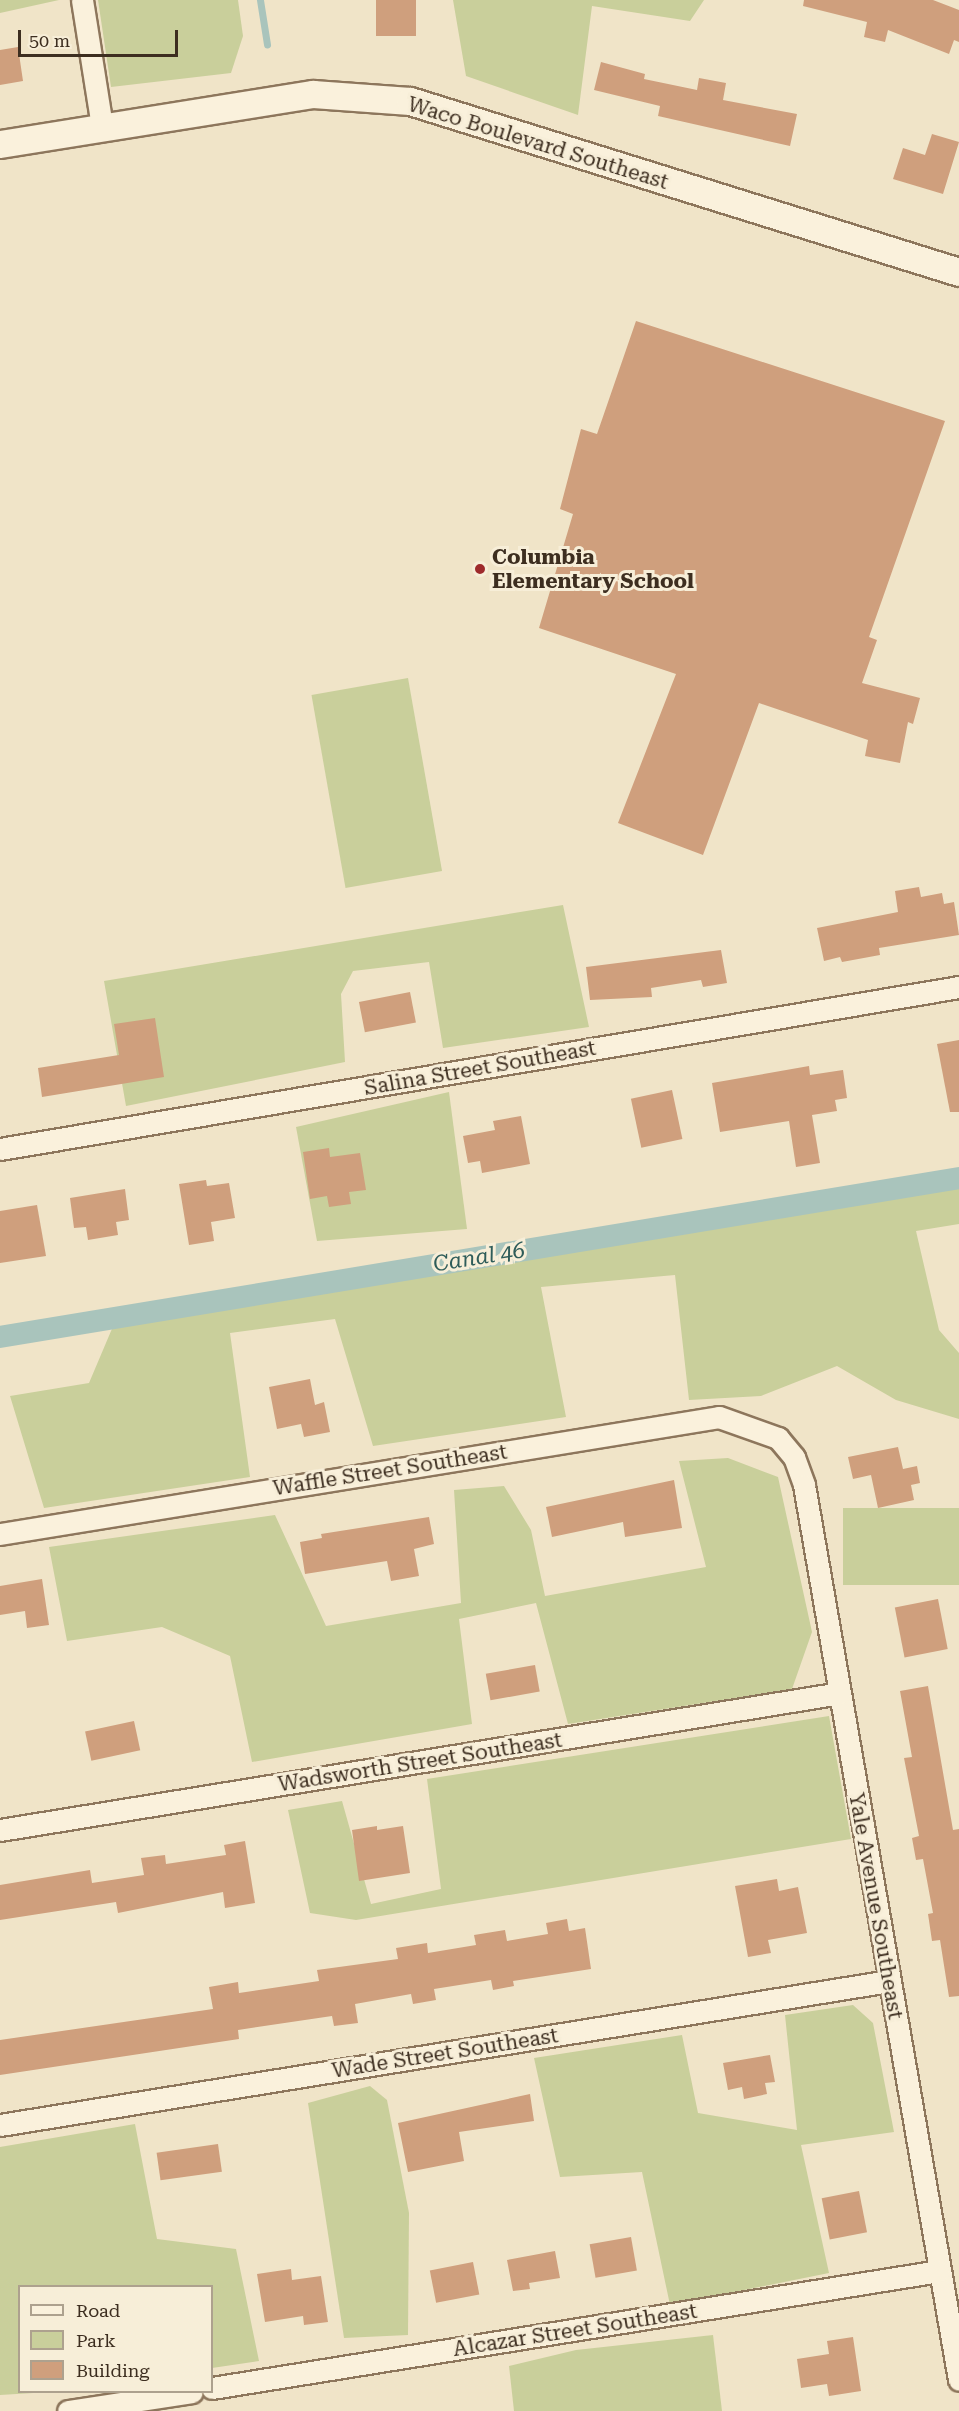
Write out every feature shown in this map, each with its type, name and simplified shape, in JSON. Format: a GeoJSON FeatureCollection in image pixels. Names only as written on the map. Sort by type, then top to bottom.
{"type":"FeatureCollection","features":[{"type":"Feature","properties":{"kind":"street"},"geometry":{"type":"LineString","coordinates":[[82,0],[102,126]]}},
{"type":"Feature","properties":{"kind":"street","name":"Waco Boulevard Southeast"},"geometry":{"type":"LineString","coordinates":[[0,144],[313,94],[410,101],[959,272]]}},
{"type":"Feature","properties":{"kind":"street","name":"Salina Street Southeast"},"geometry":{"type":"LineString","coordinates":[[0,1149],[959,987]]}},
{"type":"Feature","properties":{"kind":"street","name":"Waffle Street Southeast"},"geometry":{"type":"LineString","coordinates":[[0,1534],[720,1417],[778,1438]]}},
{"type":"Feature","properties":{"kind":"street","name":"Yale Avenue Southeast"},"geometry":{"type":"LineString","coordinates":[[778,1438],[794,1457],[804,1485],[959,2380]]}},
{"type":"Feature","properties":{"kind":"street","name":"Wadsworth Street Southeast"},"geometry":{"type":"LineString","coordinates":[[0,1830],[840,1693]]}},
{"type":"Feature","properties":{"kind":"street","name":"Wade Street Southeast"},"geometry":{"type":"LineString","coordinates":[[0,2125],[889,1981]]}},
{"type":"Feature","properties":{"kind":"street","name":"Alcazar Street Southeast"},"geometry":{"type":"LineString","coordinates":[[213,2388],[939,2271]]}},
{"type":"Feature","properties":{"kind":"street"},"geometry":{"type":"LineString","coordinates":[[68,2411],[180,2399]]}},
{"type":"Feature","properties":{"kind":"green space"},"geometry":{"type":"Polygon","coordinates":[[[0,0],[59,0],[0,13],[0,0]]]}},
{"type":"Feature","properties":{"kind":"green space"},"geometry":{"type":"Polygon","coordinates":[[[98,0],[238,0],[243,36],[231,73],[111,87],[98,0]]]}},
{"type":"Feature","properties":{"kind":"green space"},"geometry":{"type":"Polygon","coordinates":[[[453,0],[704,0],[690,21],[592,6],[578,115],[466,76],[453,0]]]}},
{"type":"Feature","properties":{"kind":"green space"},"geometry":{"type":"Polygon","coordinates":[[[408,678],[442,871],[346,888],[311,695],[408,678]]]}},
{"type":"Feature","properties":{"kind":"green space"},"geometry":{"type":"Polygon","coordinates":[[[563,905],[589,1027],[443,1048],[429,962],[353,971],[341,994],[345,1062],[126,1106],[104,981],[563,905]]]}},
{"type":"Feature","properties":{"kind":"green space"},"geometry":{"type":"Polygon","coordinates":[[[449,1092],[467,1229],[317,1241],[296,1127],[449,1092]]]}},
{"type":"Feature","properties":{"kind":"green space"},"geometry":{"type":"Polygon","coordinates":[[[959,1185],[959,1224],[916,1231],[939,1330],[959,1353],[959,1419],[896,1400],[837,1366],[761,1396],[689,1400],[675,1275],[541,1287],[566,1417],[373,1446],[335,1319],[230,1333],[250,1477],[44,1508],[10,1396],[89,1383],[114,1324],[959,1185]]]}},
{"type":"Feature","properties":{"kind":"green space"},"geometry":{"type":"Polygon","coordinates":[[[728,1458],[778,1477],[812,1632],[792,1689],[568,1724],[536,1603],[459,1619],[472,1724],[252,1762],[230,1656],[162,1627],[67,1641],[49,1547],[275,1515],[326,1626],[461,1603],[454,1490],[504,1486],[531,1530],[545,1596],[706,1567],[679,1461],[728,1458]]]}},
{"type":"Feature","properties":{"kind":"green space"},"geometry":{"type":"Polygon","coordinates":[[[843,1508],[959,1508],[959,1585],[843,1585],[843,1508]]]}},
{"type":"Feature","properties":{"kind":"green space"},"geometry":{"type":"Polygon","coordinates":[[[829,1716],[851,1839],[356,1920],[310,1913],[288,1810],[342,1801],[371,1904],[441,1889],[427,1779],[829,1716]]]}},
{"type":"Feature","properties":{"kind":"green space"},"geometry":{"type":"Polygon","coordinates":[[[853,2005],[873,2023],[894,2132],[801,2145],[829,2273],[670,2305],[642,2172],[560,2177],[534,2058],[682,2035],[698,2113],[797,2130],[785,2015],[853,2005]]]}},
{"type":"Feature","properties":{"kind":"green space"},"geometry":{"type":"Polygon","coordinates":[[[370,2086],[387,2100],[409,2213],[408,2335],[344,2338],[308,2103],[370,2086]]]}},
{"type":"Feature","properties":{"kind":"green space"},"geometry":{"type":"Polygon","coordinates":[[[135,2124],[157,2239],[236,2249],[259,2361],[213,2368],[213,2285],[18,2285],[18,2393],[33,2393],[0,2395],[0,2147],[135,2124]]]}},
{"type":"Feature","properties":{"kind":"green space"},"geometry":{"type":"Polygon","coordinates":[[[713,2335],[722,2411],[514,2411],[509,2366],[576,2350],[713,2335]]]}},
{"type":"Feature","properties":{"kind":"building"},"geometry":{"type":"Polygon","coordinates":[[[376,0],[416,0],[416,36],[376,36],[376,0]]]}},
{"type":"Feature","properties":{"kind":"building"},"geometry":{"type":"Polygon","coordinates":[[[804,0],[933,0],[959,10],[959,42],[954,40],[949,54],[888,30],[885,42],[864,37],[867,22],[803,6],[804,0]]]}},
{"type":"Feature","properties":{"kind":"building"},"geometry":{"type":"Polygon","coordinates":[[[18,47],[23,81],[0,85],[0,50],[18,47]]]}},
{"type":"Feature","properties":{"kind":"building"},"geometry":{"type":"Polygon","coordinates":[[[601,62],[645,74],[644,79],[697,90],[699,78],[726,83],[723,100],[797,114],[790,146],[658,116],[660,106],[594,90],[601,62]]]}},
{"type":"Feature","properties":{"kind":"building"},"geometry":{"type":"Polygon","coordinates":[[[932,134],[959,142],[943,194],[893,179],[903,148],[925,155],[932,134]]]}},
{"type":"Feature","properties":{"kind":"building"},"geometry":{"type":"Polygon","coordinates":[[[636,321],[945,421],[869,637],[877,640],[862,683],[920,698],[913,724],[908,722],[900,763],[865,756],[868,740],[759,703],[703,855],[618,823],[676,674],[539,628],[573,514],[560,509],[581,429],[597,434],[636,321]]]}},
{"type":"Feature","properties":{"kind":"building"},"geometry":{"type":"Polygon","coordinates":[[[919,887],[921,897],[942,893],[944,904],[954,902],[959,935],[879,948],[880,955],[842,962],[840,957],[824,961],[817,928],[898,912],[895,891],[919,887]]]}},
{"type":"Feature","properties":{"kind":"building"},"geometry":{"type":"Polygon","coordinates":[[[721,950],[727,983],[703,987],[701,980],[651,988],[652,997],[590,1000],[586,967],[721,950]]]}},
{"type":"Feature","properties":{"kind":"building"},"geometry":{"type":"Polygon","coordinates":[[[410,992],[416,1022],[365,1032],[359,1002],[410,992]]]}},
{"type":"Feature","properties":{"kind":"building"},"geometry":{"type":"Polygon","coordinates":[[[155,1018],[164,1077],[42,1097],[38,1068],[119,1055],[114,1024],[155,1018]]]}},
{"type":"Feature","properties":{"kind":"building"},"geometry":{"type":"Polygon","coordinates":[[[959,1040],[959,1112],[950,1112],[937,1044],[959,1040]]]}},
{"type":"Feature","properties":{"kind":"building"},"geometry":{"type":"Polygon","coordinates":[[[809,1066],[810,1075],[843,1070],[847,1098],[835,1100],[837,1111],[812,1115],[820,1163],[796,1167],[789,1121],[720,1132],[712,1083],[809,1066]]]}},
{"type":"Feature","properties":{"kind":"building"},"geometry":{"type":"Polygon","coordinates":[[[672,1090],[682,1139],[641,1148],[631,1099],[672,1090]]]}},
{"type":"Feature","properties":{"kind":"building"},"geometry":{"type":"Polygon","coordinates":[[[521,1116],[530,1164],[482,1173],[480,1161],[468,1163],[463,1136],[495,1130],[493,1121],[521,1116]]]}},
{"type":"Feature","properties":{"kind":"building"},"geometry":{"type":"Polygon","coordinates":[[[329,1148],[330,1157],[360,1153],[366,1190],[349,1192],[351,1204],[329,1207],[327,1196],[310,1199],[303,1152],[329,1148]]]}},
{"type":"Feature","properties":{"kind":"building"},"geometry":{"type":"Polygon","coordinates":[[[206,1180],[207,1186],[229,1183],[235,1218],[211,1222],[214,1241],[189,1245],[179,1184],[206,1180]]]}},
{"type":"Feature","properties":{"kind":"building"},"geometry":{"type":"Polygon","coordinates":[[[125,1189],[129,1220],[116,1222],[118,1235],[88,1240],[86,1227],[74,1228],[70,1198],[125,1189]]]}},
{"type":"Feature","properties":{"kind":"building"},"geometry":{"type":"Polygon","coordinates":[[[37,1205],[46,1256],[0,1263],[0,1211],[37,1205]]]}},
{"type":"Feature","properties":{"kind":"building"},"geometry":{"type":"Polygon","coordinates":[[[310,1379],[315,1405],[324,1402],[330,1432],[304,1437],[301,1424],[277,1429],[269,1387],[310,1379]]]}},
{"type":"Feature","properties":{"kind":"building"},"geometry":{"type":"Polygon","coordinates":[[[898,1447],[903,1469],[917,1466],[920,1483],[911,1485],[914,1500],[878,1508],[871,1475],[853,1479],[848,1457],[898,1447]]]}},
{"type":"Feature","properties":{"kind":"building"},"geometry":{"type":"Polygon","coordinates":[[[674,1480],[682,1528],[625,1537],[623,1522],[552,1537],[546,1507],[674,1480]]]}},
{"type":"Feature","properties":{"kind":"building"},"geometry":{"type":"Polygon","coordinates":[[[429,1517],[434,1544],[414,1549],[419,1576],[391,1581],[387,1561],[305,1574],[300,1542],[322,1538],[321,1534],[429,1517]]]}},
{"type":"Feature","properties":{"kind":"building"},"geometry":{"type":"Polygon","coordinates":[[[42,1579],[49,1625],[27,1628],[25,1611],[0,1615],[0,1586],[42,1579]]]}},
{"type":"Feature","properties":{"kind":"building"},"geometry":{"type":"Polygon","coordinates":[[[938,1599],[948,1649],[905,1657],[895,1607],[938,1599]]]}},
{"type":"Feature","properties":{"kind":"building"},"geometry":{"type":"Polygon","coordinates":[[[535,1665],[540,1692],[490,1700],[486,1674],[535,1665]]]}},
{"type":"Feature","properties":{"kind":"building"},"geometry":{"type":"Polygon","coordinates":[[[928,1686],[953,1830],[959,1829],[959,1996],[949,1997],[940,1940],[932,1941],[928,1914],[933,1913],[923,1859],[916,1860],[912,1838],[919,1836],[904,1758],[912,1757],[900,1691],[928,1686]]]}},
{"type":"Feature","properties":{"kind":"building"},"geometry":{"type":"Polygon","coordinates":[[[134,1721],[140,1750],[91,1761],[85,1731],[134,1721]]]}},
{"type":"Feature","properties":{"kind":"building"},"geometry":{"type":"Polygon","coordinates":[[[377,1826],[377,1830],[403,1826],[410,1873],[359,1881],[352,1830],[377,1826]]]}},
{"type":"Feature","properties":{"kind":"building"},"geometry":{"type":"Polygon","coordinates":[[[245,1841],[255,1903],[225,1908],[223,1892],[118,1913],[116,1902],[0,1920],[0,1885],[90,1870],[92,1883],[144,1875],[141,1858],[165,1855],[166,1864],[226,1855],[224,1845],[245,1841]]]}},
{"type":"Feature","properties":{"kind":"building"},"geometry":{"type":"Polygon","coordinates":[[[777,1879],[779,1891],[798,1887],[807,1933],[768,1940],[771,1953],[748,1957],[735,1886],[777,1879]]]}},
{"type":"Feature","properties":{"kind":"building"},"geometry":{"type":"Polygon","coordinates":[[[567,1919],[569,1931],[585,1928],[591,1969],[513,1981],[514,1986],[493,1990],[491,1980],[434,1989],[436,2000],[413,2004],[411,1994],[355,2004],[358,2023],[334,2026],[332,2016],[238,2030],[239,2039],[0,2075],[0,2040],[213,2009],[209,1987],[238,1982],[239,1993],[319,1981],[317,1970],[398,1959],[396,1948],[427,1943],[428,1953],[476,1945],[474,1935],[505,1930],[507,1941],[548,1934],[546,1923],[567,1919]]]}},
{"type":"Feature","properties":{"kind":"building"},"geometry":{"type":"Polygon","coordinates":[[[770,2055],[775,2082],[765,2083],[767,2094],[744,2099],[742,2087],[728,2090],[723,2063],[770,2055]]]}},
{"type":"Feature","properties":{"kind":"building"},"geometry":{"type":"Polygon","coordinates":[[[530,2094],[534,2121],[459,2132],[464,2161],[408,2172],[398,2123],[530,2094]]]}},
{"type":"Feature","properties":{"kind":"building"},"geometry":{"type":"Polygon","coordinates":[[[218,2144],[222,2172],[161,2180],[157,2153],[218,2144]]]}},
{"type":"Feature","properties":{"kind":"building"},"geometry":{"type":"Polygon","coordinates":[[[859,2191],[867,2232],[830,2239],[822,2198],[859,2191]]]}},
{"type":"Feature","properties":{"kind":"building"},"geometry":{"type":"Polygon","coordinates":[[[631,2237],[637,2270],[596,2278],[590,2244],[631,2237]]]}},
{"type":"Feature","properties":{"kind":"building"},"geometry":{"type":"Polygon","coordinates":[[[555,2251],[560,2278],[529,2283],[530,2289],[513,2291],[507,2260],[555,2251]]]}},
{"type":"Feature","properties":{"kind":"building"},"geometry":{"type":"Polygon","coordinates":[[[473,2262],[479,2294],[436,2303],[430,2270],[473,2262]]]}},
{"type":"Feature","properties":{"kind":"building"},"geometry":{"type":"Polygon","coordinates":[[[291,2269],[292,2280],[321,2276],[328,2322],[304,2325],[303,2316],[265,2322],[257,2274],[291,2269]]]}},
{"type":"Feature","properties":{"kind":"building"},"geometry":{"type":"Polygon","coordinates":[[[853,2337],[861,2391],[829,2396],[827,2384],[801,2388],[797,2359],[829,2354],[827,2341],[853,2337]]]}},
{"type":"Feature","properties":{"kind":"waterway"},"geometry":{"type":"LineString","coordinates":[[260,0],[267,44]]}},
{"type":"Feature","properties":{"kind":"waterway","name":"Canal 46"},"geometry":{"type":"LineString","coordinates":[[0,1337],[959,1178]]}},
{"type":"Feature","properties":{"kind":"place","name":"Columbia Elementary School"},"geometry":{"type":"Point","coordinates":[480,569]}}]}
